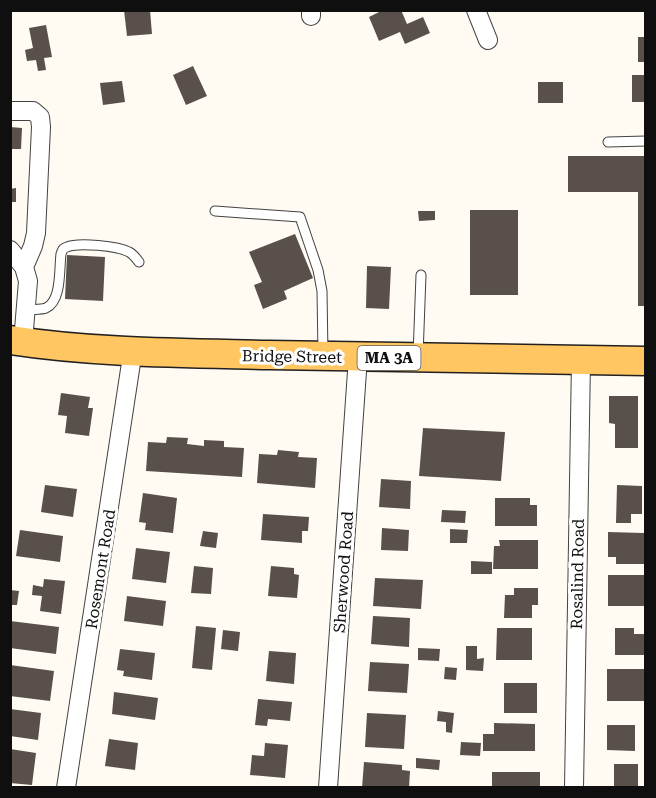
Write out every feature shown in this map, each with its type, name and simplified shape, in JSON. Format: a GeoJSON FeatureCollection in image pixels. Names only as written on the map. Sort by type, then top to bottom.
{"type":"FeatureCollection","features":[{"type":"Feature","properties":{"kind":"main road","name":"Bridge Street"},"geometry":{"type":"LineString","coordinates":[[17,341],[68,347],[323,357],[645,361]]}},
{"type":"Feature","properties":{"kind":"street"},"geometry":{"type":"LineString","coordinates":[[476,10],[488,40]]}},
{"type":"Feature","properties":{"kind":"street"},"geometry":{"type":"LineString","coordinates":[[10,111],[33,111],[40,117],[41,127],[36,233],[24,267]]}},
{"type":"Feature","properties":{"kind":"street"},"geometry":{"type":"LineString","coordinates":[[10,250],[24,267],[28,281],[27,310],[17,341]]}},
{"type":"Feature","properties":{"kind":"street","name":"Rosemont Road"},"geometry":{"type":"LineString","coordinates":[[66,788],[133,350]]}},
{"type":"Feature","properties":{"kind":"street","name":"Sherwood Road"},"geometry":{"type":"LineString","coordinates":[[328,788],[358,357]]}},
{"type":"Feature","properties":{"kind":"street","name":"Rosalind Road"},"geometry":{"type":"LineString","coordinates":[[574,788],[581,360]]}},
{"type":"Feature","properties":{"kind":"lane"},"geometry":{"type":"LineString","coordinates":[[608,142],[645,141]]}},
{"type":"Feature","properties":{"kind":"lane"},"geometry":{"type":"LineString","coordinates":[[215,211],[300,217],[318,270],[322,291],[323,357]]}},
{"type":"Feature","properties":{"kind":"lane"},"geometry":{"type":"LineString","coordinates":[[27,310],[47,307],[54,300],[61,254],[63,249],[70,246],[122,249],[135,256],[139,262]]}},
{"type":"Feature","properties":{"kind":"lane"},"geometry":{"type":"LineString","coordinates":[[417,358],[421,275]]}},
{"type":"Feature","properties":{"kind":"building"},"geometry":{"type":"Polygon","coordinates":[[[124,10],[150,10],[152,34],[127,36],[124,10]]]}},
{"type":"Feature","properties":{"kind":"building"},"geometry":{"type":"Polygon","coordinates":[[[383,10],[401,10],[407,24],[423,17],[430,33],[405,44],[400,32],[379,41],[369,17],[383,10]]]}},
{"type":"Feature","properties":{"kind":"building"},"geometry":{"type":"Polygon","coordinates":[[[46,25],[52,57],[44,58],[46,70],[38,71],[36,60],[27,61],[25,50],[33,48],[29,28],[46,25]]]}},
{"type":"Feature","properties":{"kind":"building"},"geometry":{"type":"Polygon","coordinates":[[[638,37],[646,37],[646,62],[638,62],[638,37]]]}},
{"type":"Feature","properties":{"kind":"building"},"geometry":{"type":"Polygon","coordinates":[[[193,66],[207,96],[186,105],[173,75],[193,66]]]}},
{"type":"Feature","properties":{"kind":"building"},"geometry":{"type":"Polygon","coordinates":[[[632,75],[646,75],[646,102],[632,102],[632,75]]]}},
{"type":"Feature","properties":{"kind":"building"},"geometry":{"type":"Polygon","coordinates":[[[122,81],[125,102],[103,105],[100,83],[122,81]]]}},
{"type":"Feature","properties":{"kind":"building"},"geometry":{"type":"Polygon","coordinates":[[[538,82],[563,82],[563,103],[538,103],[538,82]]]}},
{"type":"Feature","properties":{"kind":"building"},"geometry":{"type":"Polygon","coordinates":[[[10,127],[22,128],[21,149],[10,149],[10,127]]]}},
{"type":"Feature","properties":{"kind":"building"},"geometry":{"type":"Polygon","coordinates":[[[568,156],[646,156],[646,306],[638,306],[638,192],[568,192],[568,156]]]}},
{"type":"Feature","properties":{"kind":"building"},"geometry":{"type":"Polygon","coordinates":[[[16,188],[16,202],[10,202],[10,189],[16,188]]]}},
{"type":"Feature","properties":{"kind":"building"},"geometry":{"type":"Polygon","coordinates":[[[470,210],[518,210],[518,295],[470,295],[470,210]]]}},
{"type":"Feature","properties":{"kind":"building"},"geometry":{"type":"Polygon","coordinates":[[[418,211],[435,211],[435,220],[419,221],[418,211]]]}},
{"type":"Feature","properties":{"kind":"building"},"geometry":{"type":"Polygon","coordinates":[[[295,234],[313,278],[284,291],[287,299],[263,309],[254,285],[262,282],[249,252],[295,234]]]}},
{"type":"Feature","properties":{"kind":"building"},"geometry":{"type":"Polygon","coordinates":[[[67,255],[105,257],[103,301],[65,299],[67,255]]]}},
{"type":"Feature","properties":{"kind":"building"},"geometry":{"type":"Polygon","coordinates":[[[367,266],[391,267],[389,309],[366,308],[367,266]]]}},
{"type":"Feature","properties":{"kind":"building"},"geometry":{"type":"Polygon","coordinates":[[[61,393],[90,397],[88,408],[93,408],[89,436],[65,433],[67,416],[58,415],[61,393]]]}},
{"type":"Feature","properties":{"kind":"building"},"geometry":{"type":"Polygon","coordinates":[[[609,396],[638,396],[638,448],[615,448],[615,424],[609,423],[609,396]]]}},
{"type":"Feature","properties":{"kind":"building"},"geometry":{"type":"Polygon","coordinates":[[[423,428],[505,432],[501,481],[419,476],[423,428]]]}},
{"type":"Feature","properties":{"kind":"building"},"geometry":{"type":"Polygon","coordinates":[[[167,437],[188,438],[187,444],[204,446],[204,440],[224,441],[224,447],[244,448],[242,477],[146,471],[148,442],[166,443],[167,437]]]}},
{"type":"Feature","properties":{"kind":"building"},"geometry":{"type":"Polygon","coordinates":[[[278,450],[299,452],[298,457],[317,458],[315,488],[257,483],[259,454],[277,455],[278,450]]]}},
{"type":"Feature","properties":{"kind":"building"},"geometry":{"type":"Polygon","coordinates":[[[381,479],[411,481],[410,509],[379,507],[381,479]]]}},
{"type":"Feature","properties":{"kind":"building"},"geometry":{"type":"Polygon","coordinates":[[[45,485],[77,489],[73,517],[41,512],[45,485]]]}},
{"type":"Feature","properties":{"kind":"building"},"geometry":{"type":"Polygon","coordinates":[[[617,485],[642,486],[642,514],[631,514],[631,523],[616,523],[617,485]]]}},
{"type":"Feature","properties":{"kind":"building"},"geometry":{"type":"Polygon","coordinates":[[[143,493],[177,498],[173,533],[145,530],[146,523],[139,522],[143,493]]]}},
{"type":"Feature","properties":{"kind":"building"},"geometry":{"type":"Polygon","coordinates":[[[495,498],[530,498],[530,505],[537,505],[537,526],[495,526],[495,498]]]}},
{"type":"Feature","properties":{"kind":"building"},"geometry":{"type":"Polygon","coordinates":[[[442,510],[466,511],[465,523],[441,522],[442,510]]]}},
{"type":"Feature","properties":{"kind":"building"},"geometry":{"type":"Polygon","coordinates":[[[263,514],[309,517],[308,531],[302,531],[302,543],[261,540],[263,514]]]}},
{"type":"Feature","properties":{"kind":"building"},"geometry":{"type":"Polygon","coordinates":[[[382,528],[409,530],[408,551],[381,550],[382,528]]]}},
{"type":"Feature","properties":{"kind":"building"},"geometry":{"type":"Polygon","coordinates":[[[450,529],[468,530],[467,543],[450,543],[450,529]]]}},
{"type":"Feature","properties":{"kind":"building"},"geometry":{"type":"Polygon","coordinates":[[[20,530],[63,536],[60,562],[16,556],[20,530]]]}},
{"type":"Feature","properties":{"kind":"building"},"geometry":{"type":"Polygon","coordinates":[[[203,531],[218,533],[216,548],[200,546],[203,531]]]}},
{"type":"Feature","properties":{"kind":"building"},"geometry":{"type":"Polygon","coordinates":[[[608,532],[644,533],[644,564],[616,564],[616,557],[608,557],[608,532]]]}},
{"type":"Feature","properties":{"kind":"building"},"geometry":{"type":"Polygon","coordinates":[[[499,540],[538,540],[538,569],[493,569],[494,546],[500,546],[499,540]]]}},
{"type":"Feature","properties":{"kind":"building"},"geometry":{"type":"Polygon","coordinates":[[[136,548],[170,552],[166,583],[132,579],[136,548]]]}},
{"type":"Feature","properties":{"kind":"building"},"geometry":{"type":"Polygon","coordinates":[[[471,561],[492,562],[492,574],[471,574],[471,561]]]}},
{"type":"Feature","properties":{"kind":"building"},"geometry":{"type":"Polygon","coordinates":[[[194,566],[213,568],[211,594],[191,593],[194,566]]]}},
{"type":"Feature","properties":{"kind":"building"},"geometry":{"type":"Polygon","coordinates":[[[271,566],[294,568],[294,574],[299,575],[297,598],[268,596],[271,566]]]}},
{"type":"Feature","properties":{"kind":"building"},"geometry":{"type":"Polygon","coordinates":[[[608,575],[646,575],[646,606],[608,606],[608,575]]]}},
{"type":"Feature","properties":{"kind":"building"},"geometry":{"type":"Polygon","coordinates":[[[375,578],[423,580],[421,609],[373,606],[375,578]]]}},
{"type":"Feature","properties":{"kind":"building"},"geometry":{"type":"Polygon","coordinates":[[[44,579],[65,581],[61,614],[40,611],[42,596],[32,595],[33,585],[43,587],[44,579]]]}},
{"type":"Feature","properties":{"kind":"building"},"geometry":{"type":"Polygon","coordinates":[[[514,588],[538,588],[538,605],[532,605],[532,618],[504,618],[505,595],[514,595],[514,588]]]}},
{"type":"Feature","properties":{"kind":"building"},"geometry":{"type":"Polygon","coordinates":[[[10,590],[19,591],[17,605],[10,605],[10,590]]]}},
{"type":"Feature","properties":{"kind":"building"},"geometry":{"type":"Polygon","coordinates":[[[127,596],[166,601],[163,626],[124,621],[127,596]]]}},
{"type":"Feature","properties":{"kind":"building"},"geometry":{"type":"Polygon","coordinates":[[[373,616],[410,618],[409,647],[371,644],[373,616]]]}},
{"type":"Feature","properties":{"kind":"building"},"geometry":{"type":"Polygon","coordinates":[[[10,621],[59,627],[56,654],[10,648],[10,621]]]}},
{"type":"Feature","properties":{"kind":"building"},"geometry":{"type":"Polygon","coordinates":[[[196,626],[216,628],[212,670],[192,668],[196,626]]]}},
{"type":"Feature","properties":{"kind":"building"},"geometry":{"type":"Polygon","coordinates":[[[497,628],[532,628],[532,660],[496,660],[497,628]]]}},
{"type":"Feature","properties":{"kind":"building"},"geometry":{"type":"Polygon","coordinates":[[[615,628],[634,628],[634,634],[644,634],[644,655],[615,655],[615,628]]]}},
{"type":"Feature","properties":{"kind":"building"},"geometry":{"type":"Polygon","coordinates":[[[223,630],[240,632],[238,651],[221,649],[223,630]]]}},
{"type":"Feature","properties":{"kind":"building"},"geometry":{"type":"Polygon","coordinates":[[[466,646],[477,646],[477,659],[484,658],[483,671],[466,670],[466,646]]]}},
{"type":"Feature","properties":{"kind":"building"},"geometry":{"type":"Polygon","coordinates":[[[418,648],[440,649],[439,661],[418,660],[418,648]]]}},
{"type":"Feature","properties":{"kind":"building"},"geometry":{"type":"Polygon","coordinates":[[[120,649],[155,653],[152,680],[123,676],[124,671],[117,670],[120,649]]]}},
{"type":"Feature","properties":{"kind":"building"},"geometry":{"type":"Polygon","coordinates":[[[269,651],[296,653],[294,684],[266,681],[269,651]]]}},
{"type":"Feature","properties":{"kind":"building"},"geometry":{"type":"Polygon","coordinates":[[[370,662],[409,664],[407,693],[368,691],[370,662]]]}},
{"type":"Feature","properties":{"kind":"building"},"geometry":{"type":"Polygon","coordinates":[[[10,665],[54,671],[50,701],[10,696],[10,665]]]}},
{"type":"Feature","properties":{"kind":"building"},"geometry":{"type":"Polygon","coordinates":[[[445,667],[457,668],[456,680],[444,679],[445,667]]]}},
{"type":"Feature","properties":{"kind":"building"},"geometry":{"type":"Polygon","coordinates":[[[607,669],[646,669],[646,701],[607,701],[607,669]]]}},
{"type":"Feature","properties":{"kind":"building"},"geometry":{"type":"Polygon","coordinates":[[[504,683],[537,683],[537,713],[504,713],[504,683]]]}},
{"type":"Feature","properties":{"kind":"building"},"geometry":{"type":"Polygon","coordinates":[[[114,692],[158,698],[155,720],[112,714],[114,692]]]}},
{"type":"Feature","properties":{"kind":"building"},"geometry":{"type":"Polygon","coordinates":[[[258,699],[292,702],[290,721],[268,719],[267,726],[255,725],[258,699]]]}},
{"type":"Feature","properties":{"kind":"building"},"geometry":{"type":"Polygon","coordinates":[[[10,709],[41,713],[38,740],[10,736],[10,709]]]}},
{"type":"Feature","properties":{"kind":"building"},"geometry":{"type":"Polygon","coordinates":[[[438,711],[454,713],[452,733],[446,732],[446,722],[437,721],[438,711]]]}},
{"type":"Feature","properties":{"kind":"building"},"geometry":{"type":"Polygon","coordinates":[[[367,713],[406,715],[404,749],[365,747],[367,713]]]}},
{"type":"Feature","properties":{"kind":"building"},"geometry":{"type":"Polygon","coordinates":[[[494,723],[535,724],[535,751],[483,751],[483,734],[494,734],[494,723]]]}},
{"type":"Feature","properties":{"kind":"building"},"geometry":{"type":"Polygon","coordinates":[[[607,725],[635,725],[635,751],[607,750],[607,725]]]}},
{"type":"Feature","properties":{"kind":"building"},"geometry":{"type":"Polygon","coordinates":[[[109,739],[138,743],[135,770],[105,766],[109,739]]]}},
{"type":"Feature","properties":{"kind":"building"},"geometry":{"type":"Polygon","coordinates":[[[461,742],[481,743],[480,756],[460,755],[461,742]]]}},
{"type":"Feature","properties":{"kind":"building"},"geometry":{"type":"Polygon","coordinates":[[[265,743],[288,745],[285,778],[250,775],[252,755],[264,756],[265,743]]]}},
{"type":"Feature","properties":{"kind":"building"},"geometry":{"type":"Polygon","coordinates":[[[10,749],[36,753],[32,785],[10,783],[10,749]]]}},
{"type":"Feature","properties":{"kind":"building"},"geometry":{"type":"Polygon","coordinates":[[[416,758],[440,760],[439,770],[416,768],[416,758]]]}},
{"type":"Feature","properties":{"kind":"building"},"geometry":{"type":"Polygon","coordinates":[[[364,762],[402,765],[402,770],[410,771],[409,788],[362,788],[364,762]]]}},
{"type":"Feature","properties":{"kind":"building"},"geometry":{"type":"Polygon","coordinates":[[[614,764],[638,764],[638,788],[614,788],[614,764]]]}},
{"type":"Feature","properties":{"kind":"building"},"geometry":{"type":"Polygon","coordinates":[[[492,772],[540,772],[540,788],[492,788],[492,772]]]}}]}
